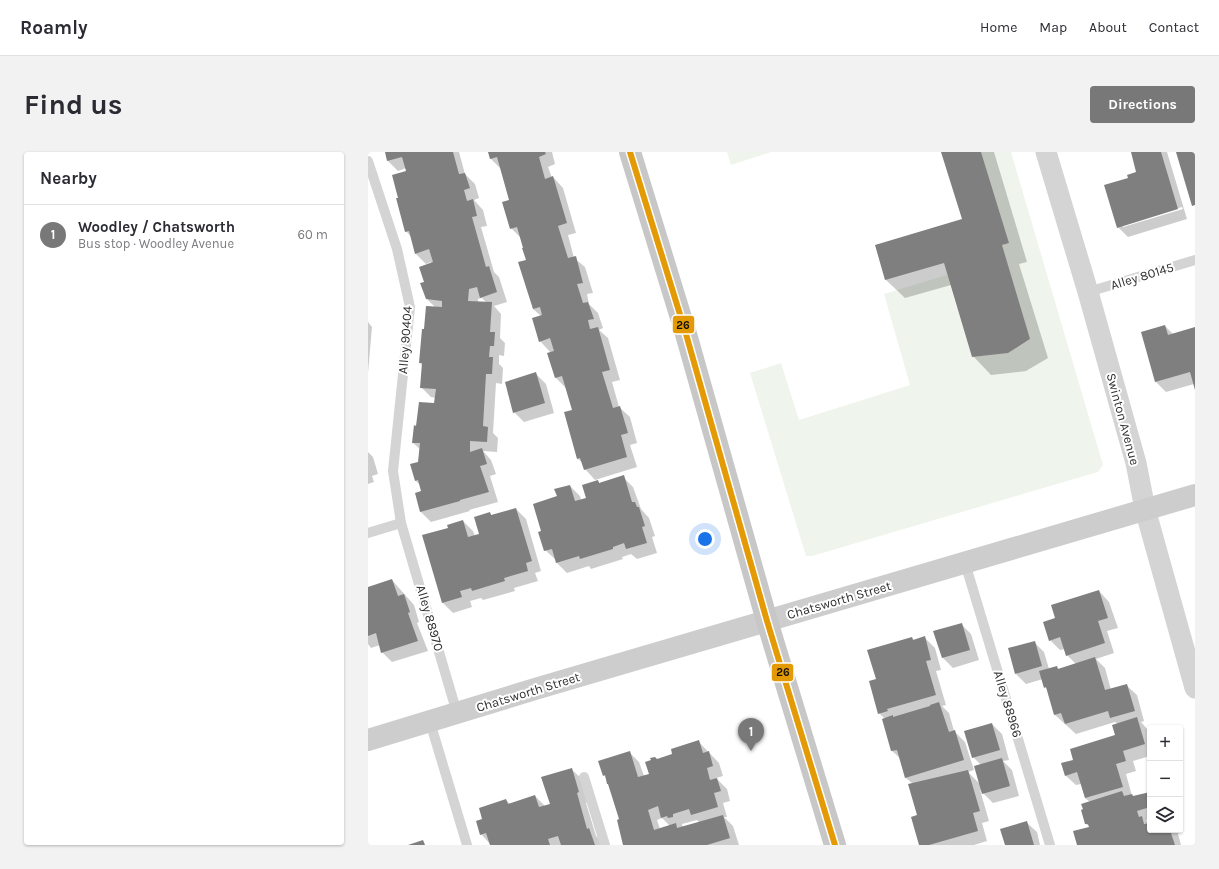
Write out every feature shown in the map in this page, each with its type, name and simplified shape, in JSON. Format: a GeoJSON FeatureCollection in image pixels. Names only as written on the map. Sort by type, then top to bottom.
{"type":"FeatureCollection","features":[{"type":"Feature","properties":{"kind":"main road"},"geometry":{"type":"LineString","coordinates":[[630,152],[686,334],[766,621],[835,845]]}},
{"type":"Feature","properties":{"kind":"main road","name":"Chatsworth Street"},"geometry":{"type":"LineString","coordinates":[[368,740],[1195,495]]}},
{"type":"Feature","properties":{"kind":"street","name":"Swinton Avenue"},"geometry":{"type":"LineString","coordinates":[[1046,152],[1088,292],[1136,463],[1145,510],[1195,688]]}},
{"type":"Feature","properties":{"kind":"lane","name":"Alley 90404"},"geometry":{"type":"LineString","coordinates":[[368,161],[397,249],[410,307],[393,470],[401,523]]}},
{"type":"Feature","properties":{"kind":"lane","name":"Alley 80145"},"geometry":{"type":"LineString","coordinates":[[1088,292],[1195,260]]}},
{"type":"Feature","properties":{"kind":"lane"},"geometry":{"type":"LineString","coordinates":[[368,533],[401,523]]}},
{"type":"Feature","properties":{"kind":"lane","name":"Alley 88970"},"geometry":{"type":"LineString","coordinates":[[401,523],[457,714]]}},
{"type":"Feature","properties":{"kind":"lane","name":"Alley 88966"},"geometry":{"type":"LineString","coordinates":[[965,563],[1050,845]]}},
{"type":"Feature","properties":{"kind":"lane"},"geometry":{"type":"LineString","coordinates":[[430,722],[467,845]]}},
{"type":"Feature","properties":{"kind":"lane"},"geometry":{"type":"LineString","coordinates":[[584,777],[605,845]]}},
{"type":"Feature","properties":{"kind":"shaded area"},"geometry":{"type":"Polygon","coordinates":[[[727,152],[771,152],[731,165],[727,152]]]}},
{"type":"Feature","properties":{"kind":"shaded area"},"geometry":{"type":"Polygon","coordinates":[[[981,152],[1011,152],[1103,465],[1098,472],[812,556],[806,556],[750,373],[781,363],[799,420],[910,385],[884,294],[947,275],[972,357],[1008,353],[1030,340],[1002,245],[1009,243],[981,152]]]}},
{"type":"Feature","properties":{"kind":"building"},"geometry":{"type":"Polygon","coordinates":[[[385,152],[453,152],[459,174],[465,173],[470,188],[464,190],[467,201],[473,199],[477,216],[472,217],[486,267],[489,266],[497,292],[480,298],[477,287],[469,289],[468,301],[492,302],[490,332],[495,332],[494,346],[490,346],[489,357],[493,357],[492,374],[486,374],[483,426],[488,427],[487,442],[470,441],[470,452],[482,448],[487,464],[480,466],[489,492],[420,512],[415,493],[421,491],[418,480],[415,481],[410,464],[418,462],[420,443],[412,443],[414,425],[416,426],[419,402],[434,403],[436,389],[420,388],[422,363],[419,363],[422,329],[424,329],[426,306],[442,307],[442,301],[426,299],[420,283],[424,282],[419,267],[433,262],[429,249],[415,254],[409,231],[405,232],[396,198],[398,198],[392,175],[406,171],[402,157],[387,161],[385,152]]]}},
{"type":"Feature","properties":{"kind":"building"},"geometry":{"type":"Polygon","coordinates":[[[488,152],[545,152],[546,154],[539,157],[545,179],[553,176],[567,223],[558,226],[568,258],[576,256],[583,283],[577,284],[583,303],[588,302],[594,319],[588,320],[590,329],[598,327],[610,370],[602,372],[613,408],[620,406],[628,433],[621,435],[627,457],[584,470],[580,458],[577,459],[564,412],[572,410],[562,376],[555,378],[547,353],[554,351],[550,338],[539,342],[532,318],[542,315],[540,307],[533,309],[518,262],[526,260],[517,227],[510,229],[502,202],[509,200],[497,157],[490,159],[488,152]]]}},
{"type":"Feature","properties":{"kind":"building"},"geometry":{"type":"Polygon","coordinates":[[[941,152],[981,152],[1009,243],[1002,245],[1030,339],[1008,353],[972,357],[944,263],[885,280],[875,245],[962,219],[941,152]]]}},
{"type":"Feature","properties":{"kind":"building"},"geometry":{"type":"Polygon","coordinates":[[[1131,152],[1161,152],[1178,209],[1117,228],[1104,185],[1128,178],[1127,175],[1136,172],[1131,152]]]}},
{"type":"Feature","properties":{"kind":"building"},"geometry":{"type":"Polygon","coordinates":[[[1176,152],[1195,152],[1195,205],[1192,206],[1176,152]]]}},
{"type":"Feature","properties":{"kind":"building"},"geometry":{"type":"Polygon","coordinates":[[[1165,325],[1168,335],[1195,327],[1195,390],[1190,372],[1155,382],[1141,332],[1165,325]]]}},
{"type":"Feature","properties":{"kind":"building"},"geometry":{"type":"Polygon","coordinates":[[[536,372],[545,403],[513,413],[505,382],[536,372]]]}},
{"type":"Feature","properties":{"kind":"building"},"geometry":{"type":"Polygon","coordinates":[[[624,475],[632,502],[635,502],[637,507],[639,507],[645,526],[642,527],[647,543],[626,549],[624,543],[613,547],[613,549],[580,559],[579,556],[556,563],[552,549],[544,551],[538,532],[541,531],[533,504],[557,496],[554,489],[570,485],[575,501],[586,498],[582,485],[598,480],[599,483],[624,475]]]}},
{"type":"Feature","properties":{"kind":"building"},"geometry":{"type":"Polygon","coordinates":[[[516,508],[532,561],[526,563],[528,571],[504,578],[505,581],[472,591],[471,588],[460,591],[462,597],[442,603],[422,535],[448,528],[447,525],[463,520],[468,537],[479,534],[474,517],[490,512],[491,515],[516,508]]]}},
{"type":"Feature","properties":{"kind":"building"},"geometry":{"type":"Polygon","coordinates":[[[392,579],[398,596],[404,594],[410,612],[408,613],[418,641],[381,653],[376,633],[368,636],[368,587],[392,579]]]}},
{"type":"Feature","properties":{"kind":"building"},"geometry":{"type":"Polygon","coordinates":[[[1099,590],[1108,618],[1098,621],[1105,643],[1066,656],[1060,637],[1049,641],[1043,622],[1055,618],[1051,605],[1099,590]]]}},
{"type":"Feature","properties":{"kind":"building"},"geometry":{"type":"Polygon","coordinates":[[[962,623],[970,650],[942,658],[933,631],[962,623]]]}},
{"type":"Feature","properties":{"kind":"building"},"geometry":{"type":"Polygon","coordinates":[[[925,636],[931,660],[926,661],[936,695],[887,709],[888,711],[878,714],[869,681],[876,679],[867,650],[912,637],[913,640],[925,636]]]}},
{"type":"Feature","properties":{"kind":"building"},"geometry":{"type":"Polygon","coordinates":[[[1035,641],[1042,666],[1015,674],[1008,648],[1035,641]]]}},
{"type":"Feature","properties":{"kind":"building"},"geometry":{"type":"Polygon","coordinates":[[[1095,657],[1105,690],[1127,684],[1135,711],[1110,718],[1108,711],[1065,724],[1061,713],[1054,715],[1046,687],[1044,688],[1039,671],[1057,666],[1058,669],[1095,657]]]}},
{"type":"Feature","properties":{"kind":"building"},"geometry":{"type":"Polygon","coordinates":[[[939,702],[949,732],[955,730],[964,760],[905,778],[897,750],[891,751],[882,719],[930,706],[939,702]]]}},
{"type":"Feature","properties":{"kind":"building"},"geometry":{"type":"Polygon","coordinates":[[[1137,717],[1145,744],[1123,751],[1126,761],[1116,764],[1123,787],[1085,798],[1077,772],[1065,776],[1061,763],[1073,760],[1070,749],[1115,735],[1112,725],[1137,717]]]}},
{"type":"Feature","properties":{"kind":"building"},"geometry":{"type":"Polygon","coordinates":[[[992,723],[1000,750],[972,758],[964,731],[992,723]]]}},
{"type":"Feature","properties":{"kind":"building"},"geometry":{"type":"Polygon","coordinates":[[[699,740],[703,753],[709,751],[713,766],[707,768],[710,780],[717,778],[721,791],[714,793],[718,807],[691,815],[689,809],[673,814],[673,817],[668,818],[667,816],[661,818],[658,806],[648,810],[654,830],[676,823],[677,828],[723,815],[730,838],[707,845],[623,845],[617,820],[619,819],[605,775],[603,776],[598,761],[630,751],[638,777],[649,774],[645,762],[651,760],[650,758],[655,757],[657,759],[672,754],[671,749],[699,740]]]}},
{"type":"Feature","properties":{"kind":"building"},"geometry":{"type":"Polygon","coordinates":[[[1002,758],[1010,786],[982,794],[974,766],[1002,758]]]}},
{"type":"Feature","properties":{"kind":"building"},"geometry":{"type":"Polygon","coordinates":[[[572,768],[587,829],[589,828],[595,845],[561,845],[558,836],[548,839],[550,845],[490,845],[486,833],[480,835],[476,821],[482,819],[479,808],[506,799],[508,804],[535,795],[539,807],[550,804],[541,777],[572,768]]]}},
{"type":"Feature","properties":{"kind":"building"},"geometry":{"type":"Polygon","coordinates":[[[968,770],[980,811],[973,813],[978,831],[929,845],[919,845],[911,817],[917,815],[908,784],[968,770]]]}},
{"type":"Feature","properties":{"kind":"building"},"geometry":{"type":"Polygon","coordinates":[[[1122,791],[1124,796],[1132,794],[1133,796],[1147,793],[1147,808],[1137,811],[1139,817],[1142,816],[1144,824],[1147,824],[1147,833],[1171,833],[1175,845],[1077,845],[1073,831],[1089,827],[1088,824],[1085,824],[1081,804],[1122,791]]]}},
{"type":"Feature","properties":{"kind":"building"},"geometry":{"type":"Polygon","coordinates":[[[1027,821],[1034,845],[1005,845],[1000,829],[1027,821]]]}},
{"type":"Feature","properties":{"kind":"building"},"geometry":{"type":"Polygon","coordinates":[[[423,840],[425,845],[408,845],[423,840]]]}},
{"type":"Feature","properties":{"kind":"transit line","name":"26"},"geometry":{"type":"LineString","coordinates":[[630,152],[686,334],[767,621],[835,845]]}},
{"type":"Feature","properties":{"kind":"place","name":"Woodley / Chatsworth"},"geometry":{"type":"Point","coordinates":[751,751]}}]}
